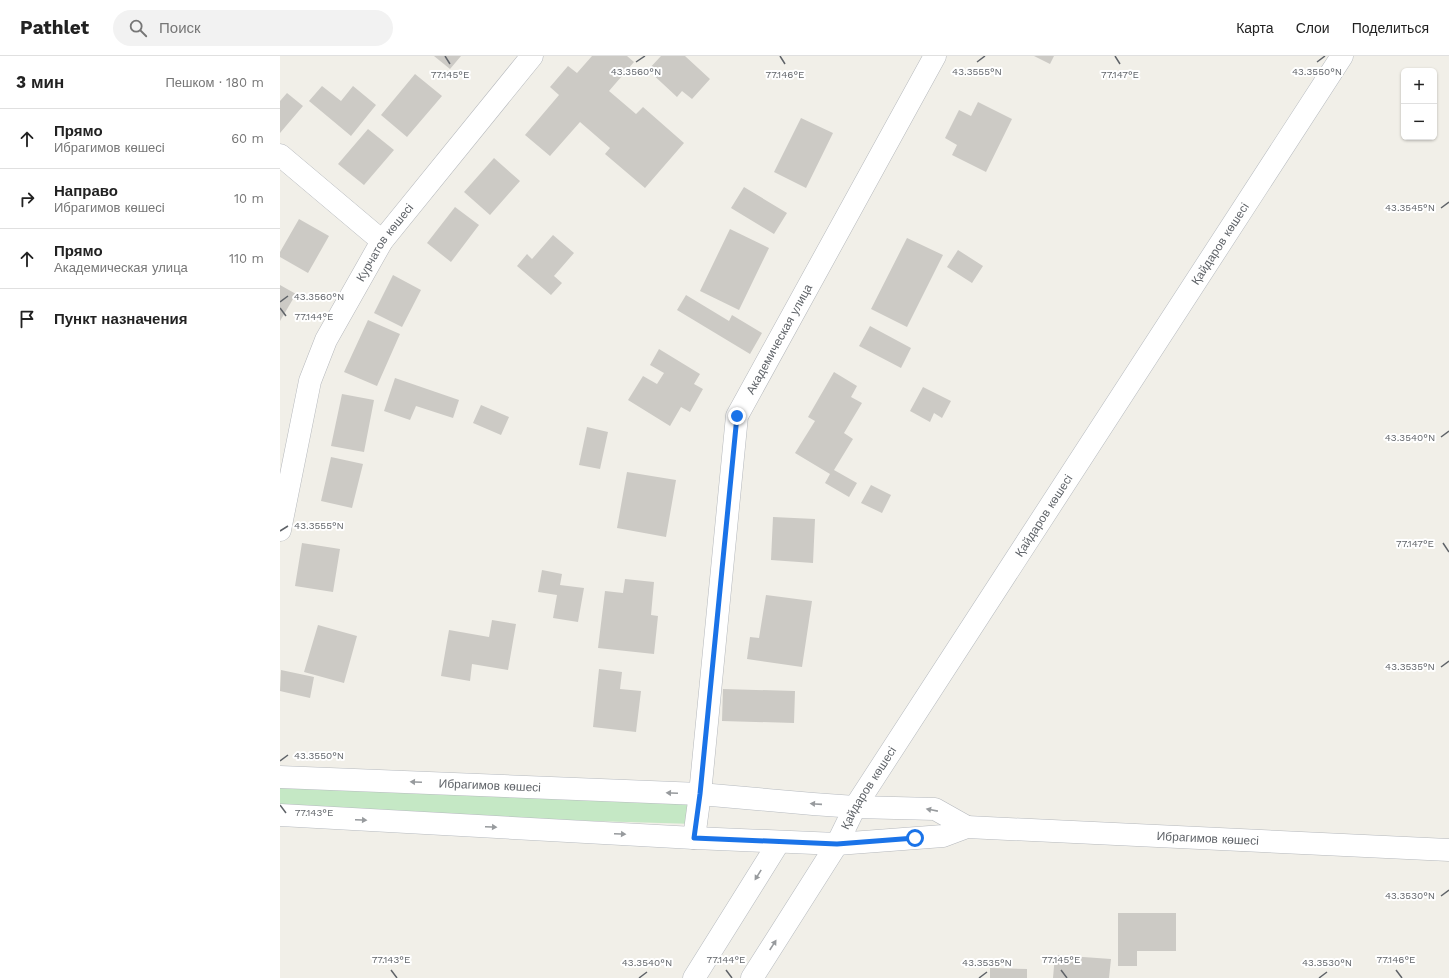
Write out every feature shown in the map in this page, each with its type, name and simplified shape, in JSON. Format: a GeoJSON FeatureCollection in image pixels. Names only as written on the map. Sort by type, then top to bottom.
{"type":"FeatureCollection","features":[{"type":"Feature","properties":{"kind":"street","name":"Курчатов көшесі"},"geometry":{"type":"LineString","coordinates":[[280,530],[310,381],[326,340],[382,241],[532,56]]}},
{"type":"Feature","properties":{"kind":"street","name":"Академическая улица"},"geometry":{"type":"LineString","coordinates":[[700,794],[737,416],[935,56]]}},
{"type":"Feature","properties":{"kind":"street","name":"Қайдаров көшесі"},"geometry":{"type":"LineString","coordinates":[[752,978],[837,844],[855,807],[1342,56]]}},
{"type":"Feature","properties":{"kind":"street"},"geometry":{"type":"LineString","coordinates":[[280,156],[382,241]]}},
{"type":"Feature","properties":{"kind":"street","name":"Ибрагимов көшесі"},"geometry":{"type":"LineString","coordinates":[[280,776],[700,794],[855,807],[935,809],[967,827]]}},
{"type":"Feature","properties":{"kind":"street"},"geometry":{"type":"LineString","coordinates":[[694,838],[700,794]]}},
{"type":"Feature","properties":{"kind":"street","name":"Ибрагимов көшесі"},"geometry":{"type":"LineString","coordinates":[[280,815],[694,838],[837,844],[943,836],[967,827],[1449,850]]}},
{"type":"Feature","properties":{"kind":"street"},"geometry":{"type":"LineString","coordinates":[[694,978],[779,842]]}},
{"type":"Feature","properties":{"kind":"green space"},"geometry":{"type":"Polygon","coordinates":[[[280,780],[697,796],[695,824],[280,812],[280,780]]]}},
{"type":"Feature","properties":{"kind":"building"},"geometry":{"type":"Polygon","coordinates":[[[434,56],[461,56],[450,69],[434,56]]]}},
{"type":"Feature","properties":{"kind":"building"},"geometry":{"type":"Polygon","coordinates":[[[592,56],[627,56],[634,62],[609,91],[636,114],[643,107],[684,143],[645,188],[605,154],[610,148],[580,122],[550,156],[525,135],[559,95],[550,87],[568,66],[577,73],[592,56]]]}},
{"type":"Feature","properties":{"kind":"building"},"geometry":{"type":"Polygon","coordinates":[[[661,56],[685,56],[710,79],[692,99],[682,91],[677,97],[648,70],[661,56]]]}},
{"type":"Feature","properties":{"kind":"building"},"geometry":{"type":"Polygon","coordinates":[[[1034,56],[1054,56],[1050,64],[1034,56]]]}},
{"type":"Feature","properties":{"kind":"building"},"geometry":{"type":"Polygon","coordinates":[[[415,74],[442,96],[407,137],[381,115],[415,74]]]}},
{"type":"Feature","properties":{"kind":"building"},"geometry":{"type":"Polygon","coordinates":[[[322,86],[341,101],[353,86],[376,105],[351,136],[309,101],[322,86]]]}},
{"type":"Feature","properties":{"kind":"building"},"geometry":{"type":"Polygon","coordinates":[[[287,93],[303,106],[280,133],[280,101],[287,93]]]}},
{"type":"Feature","properties":{"kind":"building"},"geometry":{"type":"Polygon","coordinates":[[[978,102],[1012,119],[986,172],[952,155],[957,145],[945,138],[959,110],[971,116],[978,102]]]}},
{"type":"Feature","properties":{"kind":"building"},"geometry":{"type":"Polygon","coordinates":[[[801,118],[833,133],[806,188],[774,172],[801,118]]]}},
{"type":"Feature","properties":{"kind":"building"},"geometry":{"type":"Polygon","coordinates":[[[368,129],[394,150],[364,185],[338,164],[368,129]]]}},
{"type":"Feature","properties":{"kind":"building"},"geometry":{"type":"Polygon","coordinates":[[[494,158],[520,181],[490,215],[464,192],[494,158]]]}},
{"type":"Feature","properties":{"kind":"building"},"geometry":{"type":"Polygon","coordinates":[[[744,187],[787,213],[774,234],[731,208],[744,187]]]}},
{"type":"Feature","properties":{"kind":"building"},"geometry":{"type":"Polygon","coordinates":[[[455,207],[479,225],[451,262],[427,243],[455,207]]]}},
{"type":"Feature","properties":{"kind":"building"},"geometry":{"type":"Polygon","coordinates":[[[299,219],[329,236],[308,273],[280,257],[280,252],[299,219]]]}},
{"type":"Feature","properties":{"kind":"building"},"geometry":{"type":"Polygon","coordinates":[[[730,229],[769,248],[739,310],[700,291],[730,229]]]}},
{"type":"Feature","properties":{"kind":"building"},"geometry":{"type":"Polygon","coordinates":[[[553,235],[574,253],[554,276],[562,283],[551,295],[517,266],[527,254],[532,259],[553,235]]]}},
{"type":"Feature","properties":{"kind":"building"},"geometry":{"type":"Polygon","coordinates":[[[907,238],[943,255],[907,327],[871,309],[907,238]]]}},
{"type":"Feature","properties":{"kind":"building"},"geometry":{"type":"Polygon","coordinates":[[[958,250],[983,266],[972,283],[947,267],[958,250]]]}},
{"type":"Feature","properties":{"kind":"building"},"geometry":{"type":"Polygon","coordinates":[[[393,275],[421,290],[402,327],[374,313],[393,275]]]}},
{"type":"Feature","properties":{"kind":"building"},"geometry":{"type":"Polygon","coordinates":[[[280,285],[296,294],[280,321],[280,285]]]}},
{"type":"Feature","properties":{"kind":"building"},"geometry":{"type":"Polygon","coordinates":[[[686,295],[729,321],[732,315],[762,333],[750,354],[677,310],[686,295]]]}},
{"type":"Feature","properties":{"kind":"building"},"geometry":{"type":"Polygon","coordinates":[[[368,320],[400,334],[377,386],[344,372],[368,320]]]}},
{"type":"Feature","properties":{"kind":"building"},"geometry":{"type":"Polygon","coordinates":[[[870,326],[911,348],[901,368],[859,346],[870,326]]]}},
{"type":"Feature","properties":{"kind":"building"},"geometry":{"type":"Polygon","coordinates":[[[659,349],[700,374],[694,384],[703,389],[690,412],[681,407],[670,426],[628,400],[643,376],[657,384],[664,373],[650,365],[659,349]]]}},
{"type":"Feature","properties":{"kind":"building"},"geometry":{"type":"Polygon","coordinates":[[[834,372],[857,386],[851,397],[862,403],[844,433],[853,439],[834,470],[857,483],[849,497],[825,483],[830,474],[795,453],[815,421],[808,417],[834,372]]]}},
{"type":"Feature","properties":{"kind":"building"},"geometry":{"type":"Polygon","coordinates":[[[395,378],[459,400],[453,418],[416,406],[410,420],[384,411],[395,378]]]}},
{"type":"Feature","properties":{"kind":"building"},"geometry":{"type":"Polygon","coordinates":[[[923,387],[951,401],[942,418],[934,413],[930,422],[910,411],[923,387]]]}},
{"type":"Feature","properties":{"kind":"building"},"geometry":{"type":"Polygon","coordinates":[[[342,394],[374,400],[364,452],[331,446],[342,394]]]}},
{"type":"Feature","properties":{"kind":"building"},"geometry":{"type":"Polygon","coordinates":[[[481,405],[509,417],[501,435],[473,423],[481,405]]]}},
{"type":"Feature","properties":{"kind":"building"},"geometry":{"type":"Polygon","coordinates":[[[587,427],[608,432],[600,469],[579,465],[587,427]]]}},
{"type":"Feature","properties":{"kind":"building"},"geometry":{"type":"Polygon","coordinates":[[[331,457],[363,464],[352,508],[321,501],[331,457]]]}},
{"type":"Feature","properties":{"kind":"building"},"geometry":{"type":"Polygon","coordinates":[[[627,472],[676,480],[666,537],[617,528],[627,472]]]}},
{"type":"Feature","properties":{"kind":"building"},"geometry":{"type":"Polygon","coordinates":[[[871,485],[891,495],[882,513],[861,503],[871,485]]]}},
{"type":"Feature","properties":{"kind":"building"},"geometry":{"type":"Polygon","coordinates":[[[773,517],[815,519],[813,563],[771,560],[773,517]]]}},
{"type":"Feature","properties":{"kind":"building"},"geometry":{"type":"Polygon","coordinates":[[[302,543],[340,549],[333,592],[295,586],[302,543]]]}},
{"type":"Feature","properties":{"kind":"building"},"geometry":{"type":"Polygon","coordinates":[[[542,570],[562,574],[560,585],[584,588],[578,622],[553,618],[557,595],[538,592],[542,570]]]}},
{"type":"Feature","properties":{"kind":"building"},"geometry":{"type":"Polygon","coordinates":[[[625,579],[654,582],[651,615],[658,616],[654,654],[598,648],[605,591],[623,593],[625,579]]]}},
{"type":"Feature","properties":{"kind":"building"},"geometry":{"type":"Polygon","coordinates":[[[766,595],[812,601],[802,667],[747,659],[750,637],[759,638],[766,595]]]}},
{"type":"Feature","properties":{"kind":"building"},"geometry":{"type":"Polygon","coordinates":[[[492,620],[516,624],[508,670],[472,664],[470,681],[441,676],[449,630],[489,637],[492,620]]]}},
{"type":"Feature","properties":{"kind":"building"},"geometry":{"type":"Polygon","coordinates":[[[318,625],[357,636],[344,683],[304,672],[318,625]]]}},
{"type":"Feature","properties":{"kind":"building"},"geometry":{"type":"Polygon","coordinates":[[[599,669],[622,672],[620,689],[641,691],[636,732],[593,727],[599,669]]]}},
{"type":"Feature","properties":{"kind":"building"},"geometry":{"type":"Polygon","coordinates":[[[281,670],[314,677],[310,698],[280,691],[281,670]]]}},
{"type":"Feature","properties":{"kind":"building"},"geometry":{"type":"Polygon","coordinates":[[[723,689],[795,691],[794,723],[722,721],[723,689]]]}},
{"type":"Feature","properties":{"kind":"building"},"geometry":{"type":"Polygon","coordinates":[[[1118,913],[1176,913],[1176,951],[1137,951],[1137,966],[1118,966],[1118,913]]]}},
{"type":"Feature","properties":{"kind":"building"},"geometry":{"type":"Polygon","coordinates":[[[1055,955],[1111,959],[1109,978],[1053,978],[1055,955]]]}},
{"type":"Feature","properties":{"kind":"building"},"geometry":{"type":"Polygon","coordinates":[[[990,968],[1027,969],[1027,978],[990,978],[990,968]]]}},
{"type":"Feature","properties":{"kind":"route"},"geometry":{"type":"LineString","coordinates":[[737,416],[700,794],[694,838],[837,844],[915,838]]}}]}
